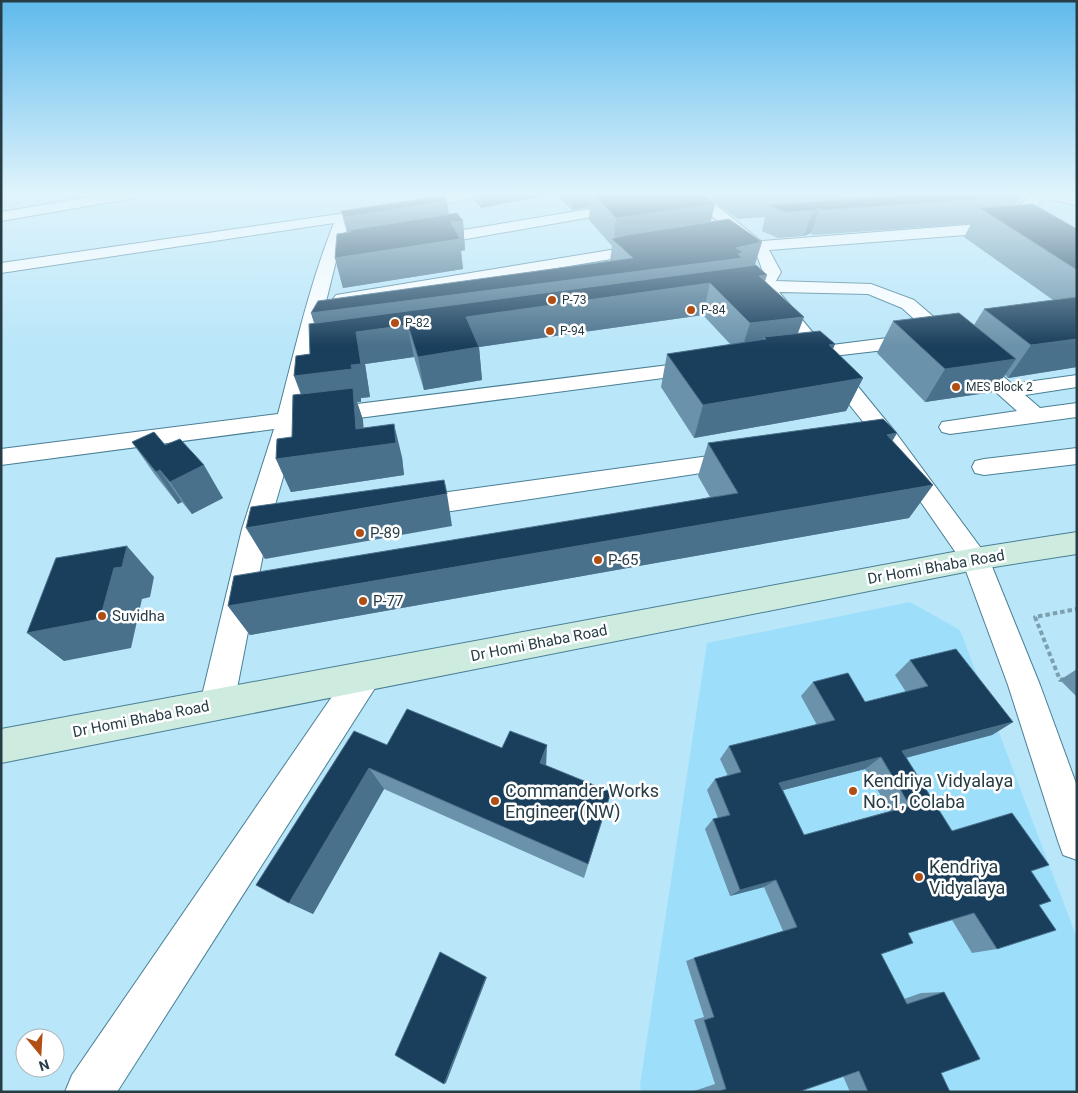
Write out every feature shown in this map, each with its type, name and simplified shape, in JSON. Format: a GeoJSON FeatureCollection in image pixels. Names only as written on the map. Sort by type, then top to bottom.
{"type":"FeatureCollection","features":[{"type":"Feature","properties":{"kind":"street"},"geometry":{"type":"LineString","coordinates":[[1,268],[166,244]]}},
{"type":"Feature","properties":{"kind":"street"},"geometry":{"type":"LineString","coordinates":[[217,704],[255,530],[288,420],[316,303],[339,255],[340,244]]}},
{"type":"Feature","properties":{"kind":"street"},"geometry":{"type":"LineString","coordinates":[[753,244],[766,257],[772,272],[765,286]]}},
{"type":"Feature","properties":{"kind":"street"},"geometry":{"type":"LineString","coordinates":[[316,303],[665,246]]}},
{"type":"Feature","properties":{"kind":"street"},"geometry":{"type":"LineString","coordinates":[[765,286],[888,438],[975,558],[1024,685],[1077,841]]}},
{"type":"Feature","properties":{"kind":"street"},"geometry":{"type":"LineString","coordinates":[[716,293],[765,286],[871,289],[908,304],[1034,415]]}},
{"type":"Feature","properties":{"kind":"street"},"geometry":{"type":"LineString","coordinates":[[779,357],[946,337]]}},
{"type":"Feature","properties":{"kind":"street"},"geometry":{"type":"LineString","coordinates":[[304,350],[363,342]]}},
{"type":"Feature","properties":{"kind":"street"},"geometry":{"type":"LineString","coordinates":[[1,457],[720,365]]}},
{"type":"Feature","properties":{"kind":"street"},"geometry":{"type":"LineString","coordinates":[[1008,391],[1077,381]]}},
{"type":"Feature","properties":{"kind":"street"},"geometry":{"type":"LineString","coordinates":[[950,427],[1077,410]]}},
{"type":"Feature","properties":{"kind":"street"},"geometry":{"type":"LineString","coordinates":[[858,443],[888,438]]}},
{"type":"Feature","properties":{"kind":"street"},"geometry":{"type":"LineString","coordinates":[[984,467],[1077,456]]}},
{"type":"Feature","properties":{"kind":"street"},"geometry":{"type":"LineString","coordinates":[[393,510],[759,457]]}},
{"type":"Feature","properties":{"kind":"street"},"geometry":{"type":"LineString","coordinates":[[255,530],[285,525]]}},
{"type":"Feature","properties":{"kind":"street","name":"Dr Homi Bhaba Road"},"geometry":{"type":"LineString","coordinates":[[1,746],[975,558],[1077,543]]}},
{"type":"Feature","properties":{"kind":"street"},"geometry":{"type":"LineString","coordinates":[[89,1092],[364,677]]}},
{"type":"Feature","properties":{"kind":"path"},"geometry":{"type":"LineString","coordinates":[[1068,677],[1060,680],[1035,617],[1077,609]]}},
{"type":"Feature","properties":{"kind":"shaded area","name":"Kendriya Vidyalaya No.1, Colaba"},"geometry":{"type":"Polygon","coordinates":[[[910,602],[960,630],[1077,938],[1077,1092],[641,1092],[640,1085],[707,643],[910,602]]]}},
{"type":"Feature","properties":{"kind":"building"},"geometry":{"type":"Polygon","coordinates":[[[336,244],[427,244],[335,258],[336,244]]]}},
{"type":"Feature","properties":{"kind":"building"},"geometry":{"type":"Polygon","coordinates":[[[618,244],[753,244],[736,248],[743,252],[738,254],[742,258],[311,313],[318,301],[633,258],[618,244]]]}},
{"type":"Feature","properties":{"kind":"building"},"geometry":{"type":"Polygon","coordinates":[[[1036,244],[1077,244],[1077,270],[1036,244]]]}},
{"type":"Feature","properties":{"kind":"building"},"geometry":{"type":"Polygon","coordinates":[[[756,265],[767,275],[759,276],[804,317],[750,323],[710,283],[466,317],[479,347],[418,357],[408,325],[356,332],[361,364],[351,365],[352,369],[294,376],[296,356],[310,354],[309,324],[756,265]]]}},
{"type":"Feature","properties":{"kind":"building"},"geometry":{"type":"Polygon","coordinates":[[[1077,297],[1077,339],[1031,345],[984,309],[1077,297]]]}},
{"type":"Feature","properties":{"kind":"building"},"geometry":{"type":"Polygon","coordinates":[[[959,313],[1016,359],[945,369],[893,321],[959,313]]]}},
{"type":"Feature","properties":{"kind":"building"},"geometry":{"type":"Polygon","coordinates":[[[820,331],[835,344],[829,345],[863,378],[703,405],[667,354],[766,339],[764,337],[820,331]]]}},
{"type":"Feature","properties":{"kind":"building"},"geometry":{"type":"Polygon","coordinates":[[[353,388],[356,429],[394,424],[396,443],[276,459],[277,439],[292,437],[293,395],[353,388]]]}},
{"type":"Feature","properties":{"kind":"building"},"geometry":{"type":"Polygon","coordinates":[[[883,419],[897,433],[887,435],[933,485],[228,606],[234,576],[738,493],[708,443],[883,419]]]}},
{"type":"Feature","properties":{"kind":"building"},"geometry":{"type":"Polygon","coordinates":[[[154,432],[165,445],[180,439],[204,465],[170,482],[160,470],[156,472],[132,442],[154,432]]]}},
{"type":"Feature","properties":{"kind":"building"},"geometry":{"type":"Polygon","coordinates":[[[444,480],[447,494],[246,528],[251,507],[444,480]]]}},
{"type":"Feature","properties":{"kind":"building"},"geometry":{"type":"Polygon","coordinates":[[[127,546],[122,567],[114,568],[100,619],[27,633],[56,558],[127,546]]]}},
{"type":"Feature","properties":{"kind":"building","name":"Kendriya Vidyalaya"},"geometry":{"type":"Polygon","coordinates":[[[956,649],[1013,722],[902,751],[952,831],[1012,813],[1049,865],[1031,871],[1051,901],[1039,905],[1056,930],[997,949],[974,913],[908,933],[913,943],[881,954],[907,1004],[944,992],[980,1059],[941,1073],[950,1092],[868,1092],[859,1071],[798,1092],[716,1092],[726,1089],[704,1020],[714,1017],[694,958],[797,927],[776,880],[740,890],[713,819],[730,815],[715,779],[741,772],[729,746],[835,720],[813,682],[848,673],[865,702],[928,686],[910,660],[956,649]],[[881,757],[779,783],[804,835],[910,806],[881,757]]]}},
{"type":"Feature","properties":{"kind":"building"},"geometry":{"type":"Polygon","coordinates":[[[407,709],[502,748],[510,731],[547,745],[540,763],[611,792],[588,864],[369,768],[289,903],[256,885],[354,731],[387,745],[407,709]]]}},
{"type":"Feature","properties":{"kind":"building"},"geometry":{"type":"Polygon","coordinates":[[[440,952],[486,977],[444,1084],[395,1055],[440,952]]]}},
{"type":"Feature","properties":{"kind":"place","name":"P-73"},"geometry":{"type":"Point","coordinates":[552,300]}},
{"type":"Feature","properties":{"kind":"place","name":"P-84"},"geometry":{"type":"Point","coordinates":[691,310]}},
{"type":"Feature","properties":{"kind":"place","name":"P-82"},"geometry":{"type":"Point","coordinates":[395,323]}},
{"type":"Feature","properties":{"kind":"place","name":"P-94"},"geometry":{"type":"Point","coordinates":[550,331]}},
{"type":"Feature","properties":{"kind":"place","name":"MES Block 2"},"geometry":{"type":"Point","coordinates":[956,387]}},
{"type":"Feature","properties":{"kind":"place","name":"P-89"},"geometry":{"type":"Point","coordinates":[360,533]}},
{"type":"Feature","properties":{"kind":"place","name":"P-65"},"geometry":{"type":"Point","coordinates":[598,560]}},
{"type":"Feature","properties":{"kind":"place","name":"P-77"},"geometry":{"type":"Point","coordinates":[363,601]}},
{"type":"Feature","properties":{"kind":"place","name":"Suvidha"},"geometry":{"type":"Point","coordinates":[102,616]}},
{"type":"Feature","properties":{"kind":"place","name":"Kendriya Vidyalaya No.1, Colaba"},"geometry":{"type":"Point","coordinates":[853,791]}},
{"type":"Feature","properties":{"kind":"place","name":"Commander Works Engineer (NW)"},"geometry":{"type":"Point","coordinates":[495,801]}},
{"type":"Feature","properties":{"kind":"place","name":"Kendriya Vidyalaya"},"geometry":{"type":"Point","coordinates":[919,877]}}]}
